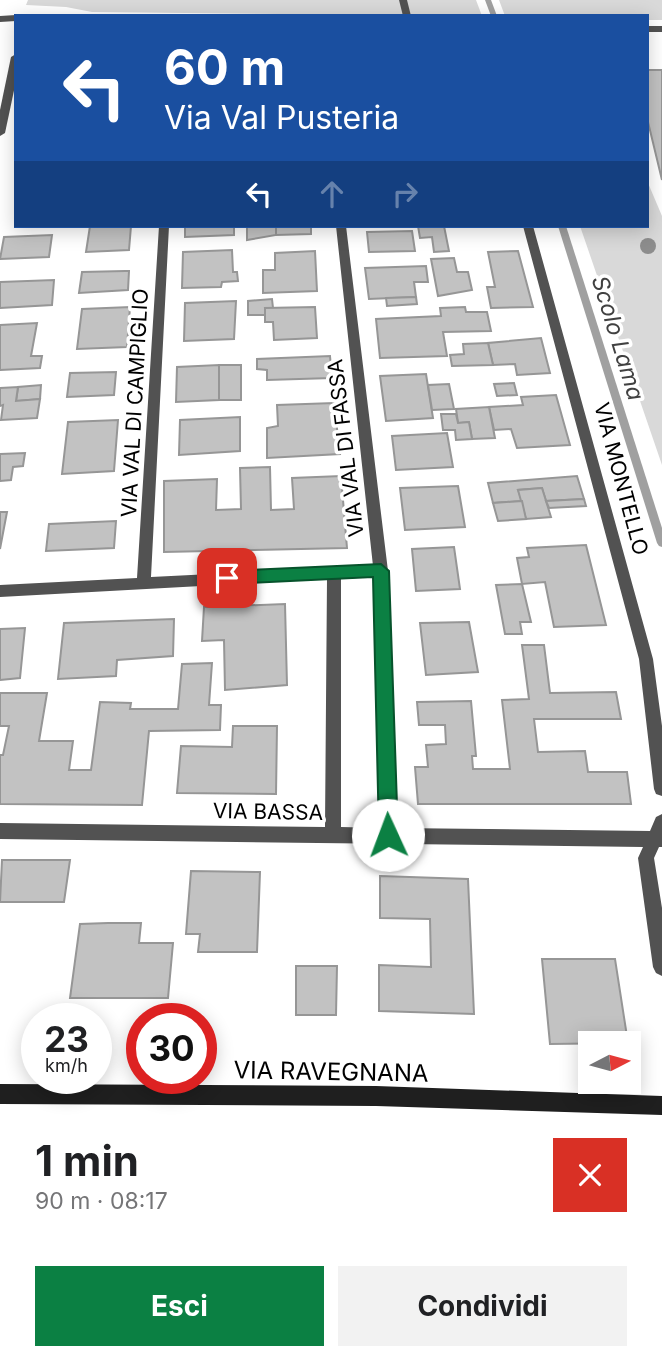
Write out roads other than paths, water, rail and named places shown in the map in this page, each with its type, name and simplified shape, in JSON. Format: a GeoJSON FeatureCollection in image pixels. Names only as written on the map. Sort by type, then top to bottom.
{"type":"FeatureCollection","features":[{"type":"Feature","properties":{"kind":"street"},"geometry":{"type":"LineString","coordinates":[[0,133],[14,66]]}},
{"type":"Feature","properties":{"kind":"street","name":"VIA VAL DI CAMPIGLIO"},"geometry":{"type":"LineString","coordinates":[[144,582],[164,228]]}},
{"type":"Feature","properties":{"kind":"street","name":"VIA VAL DI FASSA"},"geometry":{"type":"LineString","coordinates":[[341,228],[381,571],[388,835]]}},
{"type":"Feature","properties":{"kind":"street","name":"VIA MONTELLO"},"geometry":{"type":"LineString","coordinates":[[529,228],[646,659],[662,789]]}},
{"type":"Feature","properties":{"kind":"street"},"geometry":{"type":"LineString","coordinates":[[0,591],[381,571]]}},
{"type":"Feature","properties":{"kind":"street"},"geometry":{"type":"LineString","coordinates":[[332,835],[334,572]]}},
{"type":"Feature","properties":{"kind":"street"},"geometry":{"type":"LineString","coordinates":[[662,822],[659,839],[646,858],[662,967]]}},
{"type":"Feature","properties":{"kind":"street","name":"VIA BASSA"},"geometry":{"type":"LineString","coordinates":[[0,831],[659,839]]}},
{"type":"Feature","properties":{"kind":"street","name":"VIA RAVEGNANA"},"geometry":{"type":"LineString","coordinates":[[0,1094],[562,1108],[662,1106]]}},
{"type":"Feature","properties":{"kind":"waterway","name":"Scolo Lama"},"geometry":{"type":"LineString","coordinates":[[488,0],[493,14]]}},
{"type":"Feature","properties":{"kind":"waterway","name":"Scolo Lama"},"geometry":{"type":"LineString","coordinates":[[563,228],[662,543]]}}]}
